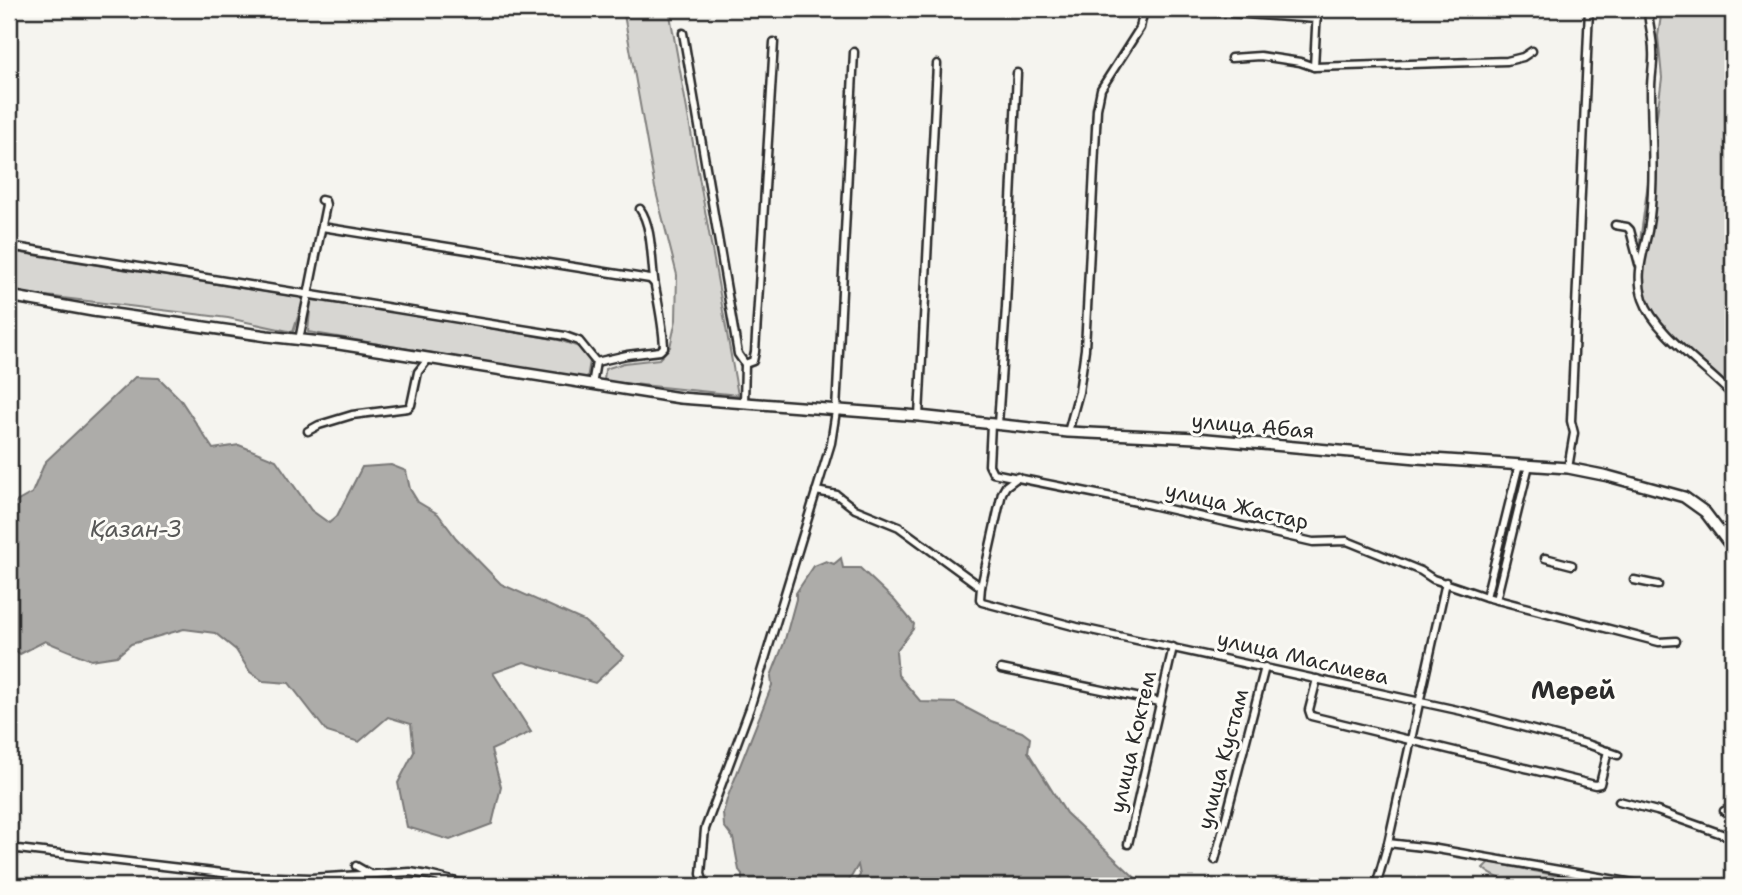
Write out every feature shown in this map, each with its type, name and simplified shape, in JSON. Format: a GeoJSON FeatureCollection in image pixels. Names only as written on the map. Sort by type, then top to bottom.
{"type":"FeatureCollection","features":[{"type":"Feature","properties":{"kind":"main road","name":"улица Абая"},"geometry":{"type":"LineString","coordinates":[[9,296],[93,311],[429,358],[680,398],[919,416],[1068,432],[1196,438],[1417,458],[1568,468],[1684,497],[1696,503],[1710,517],[1733,549]]}},
{"type":"Feature","properties":{"kind":"street"},"geometry":{"type":"LineString","coordinates":[[1068,432],[1079,392],[1086,349],[1097,109],[1101,89],[1140,28],[1145,11],[1156,9]]}},
{"type":"Feature","properties":{"kind":"street"},"geometry":{"type":"LineString","coordinates":[[1175,9],[1317,19]]}},
{"type":"Feature","properties":{"kind":"street"},"geometry":{"type":"LineString","coordinates":[[1314,66],[1317,9]]}},
{"type":"Feature","properties":{"kind":"street"},"geometry":{"type":"LineString","coordinates":[[1568,468],[1574,433],[1571,421],[1589,9]]}},
{"type":"Feature","properties":{"kind":"street"},"geometry":{"type":"LineString","coordinates":[[1640,266],[1647,233],[1653,173],[1650,91],[1653,50],[1648,9]]}},
{"type":"Feature","properties":{"kind":"street"},"geometry":{"type":"LineString","coordinates":[[683,33],[738,354],[745,364],[744,403]]}},
{"type":"Feature","properties":{"kind":"street"},"geometry":{"type":"LineString","coordinates":[[745,364],[753,361],[755,352],[774,42]]}},
{"type":"Feature","properties":{"kind":"street"},"geometry":{"type":"LineString","coordinates":[[1231,58],[1260,56],[1314,66],[1507,61],[1523,57],[1532,51]]}},
{"type":"Feature","properties":{"kind":"street"},"geometry":{"type":"LineString","coordinates":[[705,886],[701,874],[705,829],[750,708],[831,443],[836,411],[854,52]]}},
{"type":"Feature","properties":{"kind":"street"},"geometry":{"type":"LineString","coordinates":[[919,416],[937,64]]}},
{"type":"Feature","properties":{"kind":"street"},"geometry":{"type":"LineString","coordinates":[[995,424],[1006,307],[1017,73]]}},
{"type":"Feature","properties":{"kind":"street"},"geometry":{"type":"LineString","coordinates":[[299,340],[326,205],[325,201],[321,200]]}},
{"type":"Feature","properties":{"kind":"street"},"geometry":{"type":"LineString","coordinates":[[596,362],[660,351],[664,347],[646,223],[640,209]]}},
{"type":"Feature","properties":{"kind":"street"},"geometry":{"type":"LineString","coordinates":[[1615,225],[1627,226],[1630,230],[1640,266],[1643,299],[1657,323],[1733,396]]}},
{"type":"Feature","properties":{"kind":"street"},"geometry":{"type":"LineString","coordinates":[[322,227],[650,279],[654,283]]}},
{"type":"Feature","properties":{"kind":"street"},"geometry":{"type":"LineString","coordinates":[[9,246],[565,335],[579,341],[596,362],[592,385]]}},
{"type":"Feature","properties":{"kind":"street"},"geometry":{"type":"LineString","coordinates":[[308,430],[352,415],[408,408],[418,372],[429,358]]}},
{"type":"Feature","properties":{"kind":"street","name":"улица Жастар"},"geometry":{"type":"LineString","coordinates":[[995,424],[990,469],[993,473],[1313,542],[1347,541],[1421,571],[1433,579],[1486,597],[1659,642],[1676,640]]}},
{"type":"Feature","properties":{"kind":"street"},"geometry":{"type":"LineString","coordinates":[[1486,597],[1524,464]]}},
{"type":"Feature","properties":{"kind":"street"},"geometry":{"type":"LineString","coordinates":[[1496,600],[1524,464]]}},
{"type":"Feature","properties":{"kind":"street"},"geometry":{"type":"LineString","coordinates":[[816,491],[837,495],[855,509],[899,527],[981,587],[1002,493],[1006,486],[1018,477]]}},
{"type":"Feature","properties":{"kind":"street"},"geometry":{"type":"LineString","coordinates":[[1545,558],[1572,565]]}},
{"type":"Feature","properties":{"kind":"street"},"geometry":{"type":"LineString","coordinates":[[1633,580],[1658,585]]}},
{"type":"Feature","properties":{"kind":"street"},"geometry":{"type":"LineString","coordinates":[[1376,886],[1446,582]]}},
{"type":"Feature","properties":{"kind":"street","name":"улица Маслиева"},"geometry":{"type":"LineString","coordinates":[[981,587],[980,599],[989,605],[1462,711],[1618,755]]}},
{"type":"Feature","properties":{"kind":"street","name":"улица Коктем"},"geometry":{"type":"LineString","coordinates":[[1128,844],[1173,647]]}},
{"type":"Feature","properties":{"kind":"street","name":"улица Кустам"},"geometry":{"type":"LineString","coordinates":[[1215,860],[1265,667]]}},
{"type":"Feature","properties":{"kind":"street"},"geometry":{"type":"LineString","coordinates":[[1001,669],[1160,702]]}},
{"type":"Feature","properties":{"kind":"street"},"geometry":{"type":"LineString","coordinates":[[1317,679],[1309,710],[1311,716],[1595,785],[1600,784],[1608,751]]}},
{"type":"Feature","properties":{"kind":"street"},"geometry":{"type":"LineString","coordinates":[[1619,801],[1657,811],[1733,838]]}},
{"type":"Feature","properties":{"kind":"street"},"geometry":{"type":"LineString","coordinates":[[1724,811],[1733,807]]}},
{"type":"Feature","properties":{"kind":"street"},"geometry":{"type":"LineString","coordinates":[[1388,843],[1432,848],[1650,886]]}},
{"type":"Feature","properties":{"kind":"street"},"geometry":{"type":"LineString","coordinates":[[9,848],[248,876],[311,878],[410,872],[473,886]]}},
{"type":"Feature","properties":{"kind":"street"},"geometry":{"type":"LineString","coordinates":[[356,866],[370,874]]}},
{"type":"Feature","properties":{"kind":"street"},"geometry":{"type":"LineString","coordinates":[[1580,886],[1582,874]]}},
{"type":"Feature","properties":{"kind":"shaded area"},"geometry":{"type":"Polygon","coordinates":[[[623,9],[669,9],[738,395],[604,381],[605,369],[624,363],[659,359],[670,347],[676,320],[677,275],[655,188],[623,9]]]}},
{"type":"Feature","properties":{"kind":"shaded area"},"geometry":{"type":"Polygon","coordinates":[[[1662,9],[1733,9],[1733,397],[1663,329],[1644,295],[1638,273],[1662,78],[1658,36],[1662,9]]]}},
{"type":"Feature","properties":{"kind":"shaded area"},"geometry":{"type":"Polygon","coordinates":[[[9,251],[304,298],[293,332],[228,318],[13,292],[9,290],[9,251]]]}},
{"type":"Feature","properties":{"kind":"shaded area"},"geometry":{"type":"Polygon","coordinates":[[[311,300],[559,340],[579,347],[590,361],[587,379],[308,332],[311,300]]]}},
{"type":"Feature","properties":{"kind":"shaded area"},"geometry":{"type":"Polygon","coordinates":[[[1511,508],[1515,509],[1503,560],[1499,559],[1511,508]]]}},
{"type":"Feature","properties":{"kind":"shaded area"},"geometry":{"type":"Polygon","coordinates":[[[1489,862],[1574,879],[1573,886],[1525,884],[1501,879],[1483,868],[1489,862]]]}},
{"type":"Feature","properties":{"kind":"water","name":"Қазан-3"},"geometry":{"type":"Polygon","coordinates":[[[135,377],[159,378],[180,399],[213,449],[239,445],[276,460],[311,510],[329,523],[337,516],[362,467],[391,465],[406,471],[410,489],[418,502],[438,514],[456,538],[501,584],[584,621],[624,656],[595,683],[524,662],[493,673],[531,732],[491,750],[501,787],[492,824],[450,840],[407,827],[398,783],[414,752],[411,724],[388,717],[359,742],[327,732],[289,683],[263,681],[250,672],[236,650],[215,633],[184,629],[131,644],[117,656],[91,660],[45,641],[20,654],[9,648],[9,506],[32,493],[45,462],[135,377]]]}},
{"type":"Feature","properties":{"kind":"water"},"geometry":{"type":"Polygon","coordinates":[[[841,558],[843,568],[860,568],[895,601],[914,624],[896,651],[898,675],[921,702],[957,703],[1030,738],[1028,752],[1066,813],[1144,886],[853,886],[860,875],[858,865],[846,886],[742,885],[733,838],[724,826],[723,813],[728,796],[772,685],[771,676],[784,643],[796,593],[814,566],[826,561],[834,564],[841,558]]]}},
{"type":"Feature","properties":{"kind":"district","name":"Мерей"},"geometry":{"type":"Point","coordinates":[1573,691]}}]}
